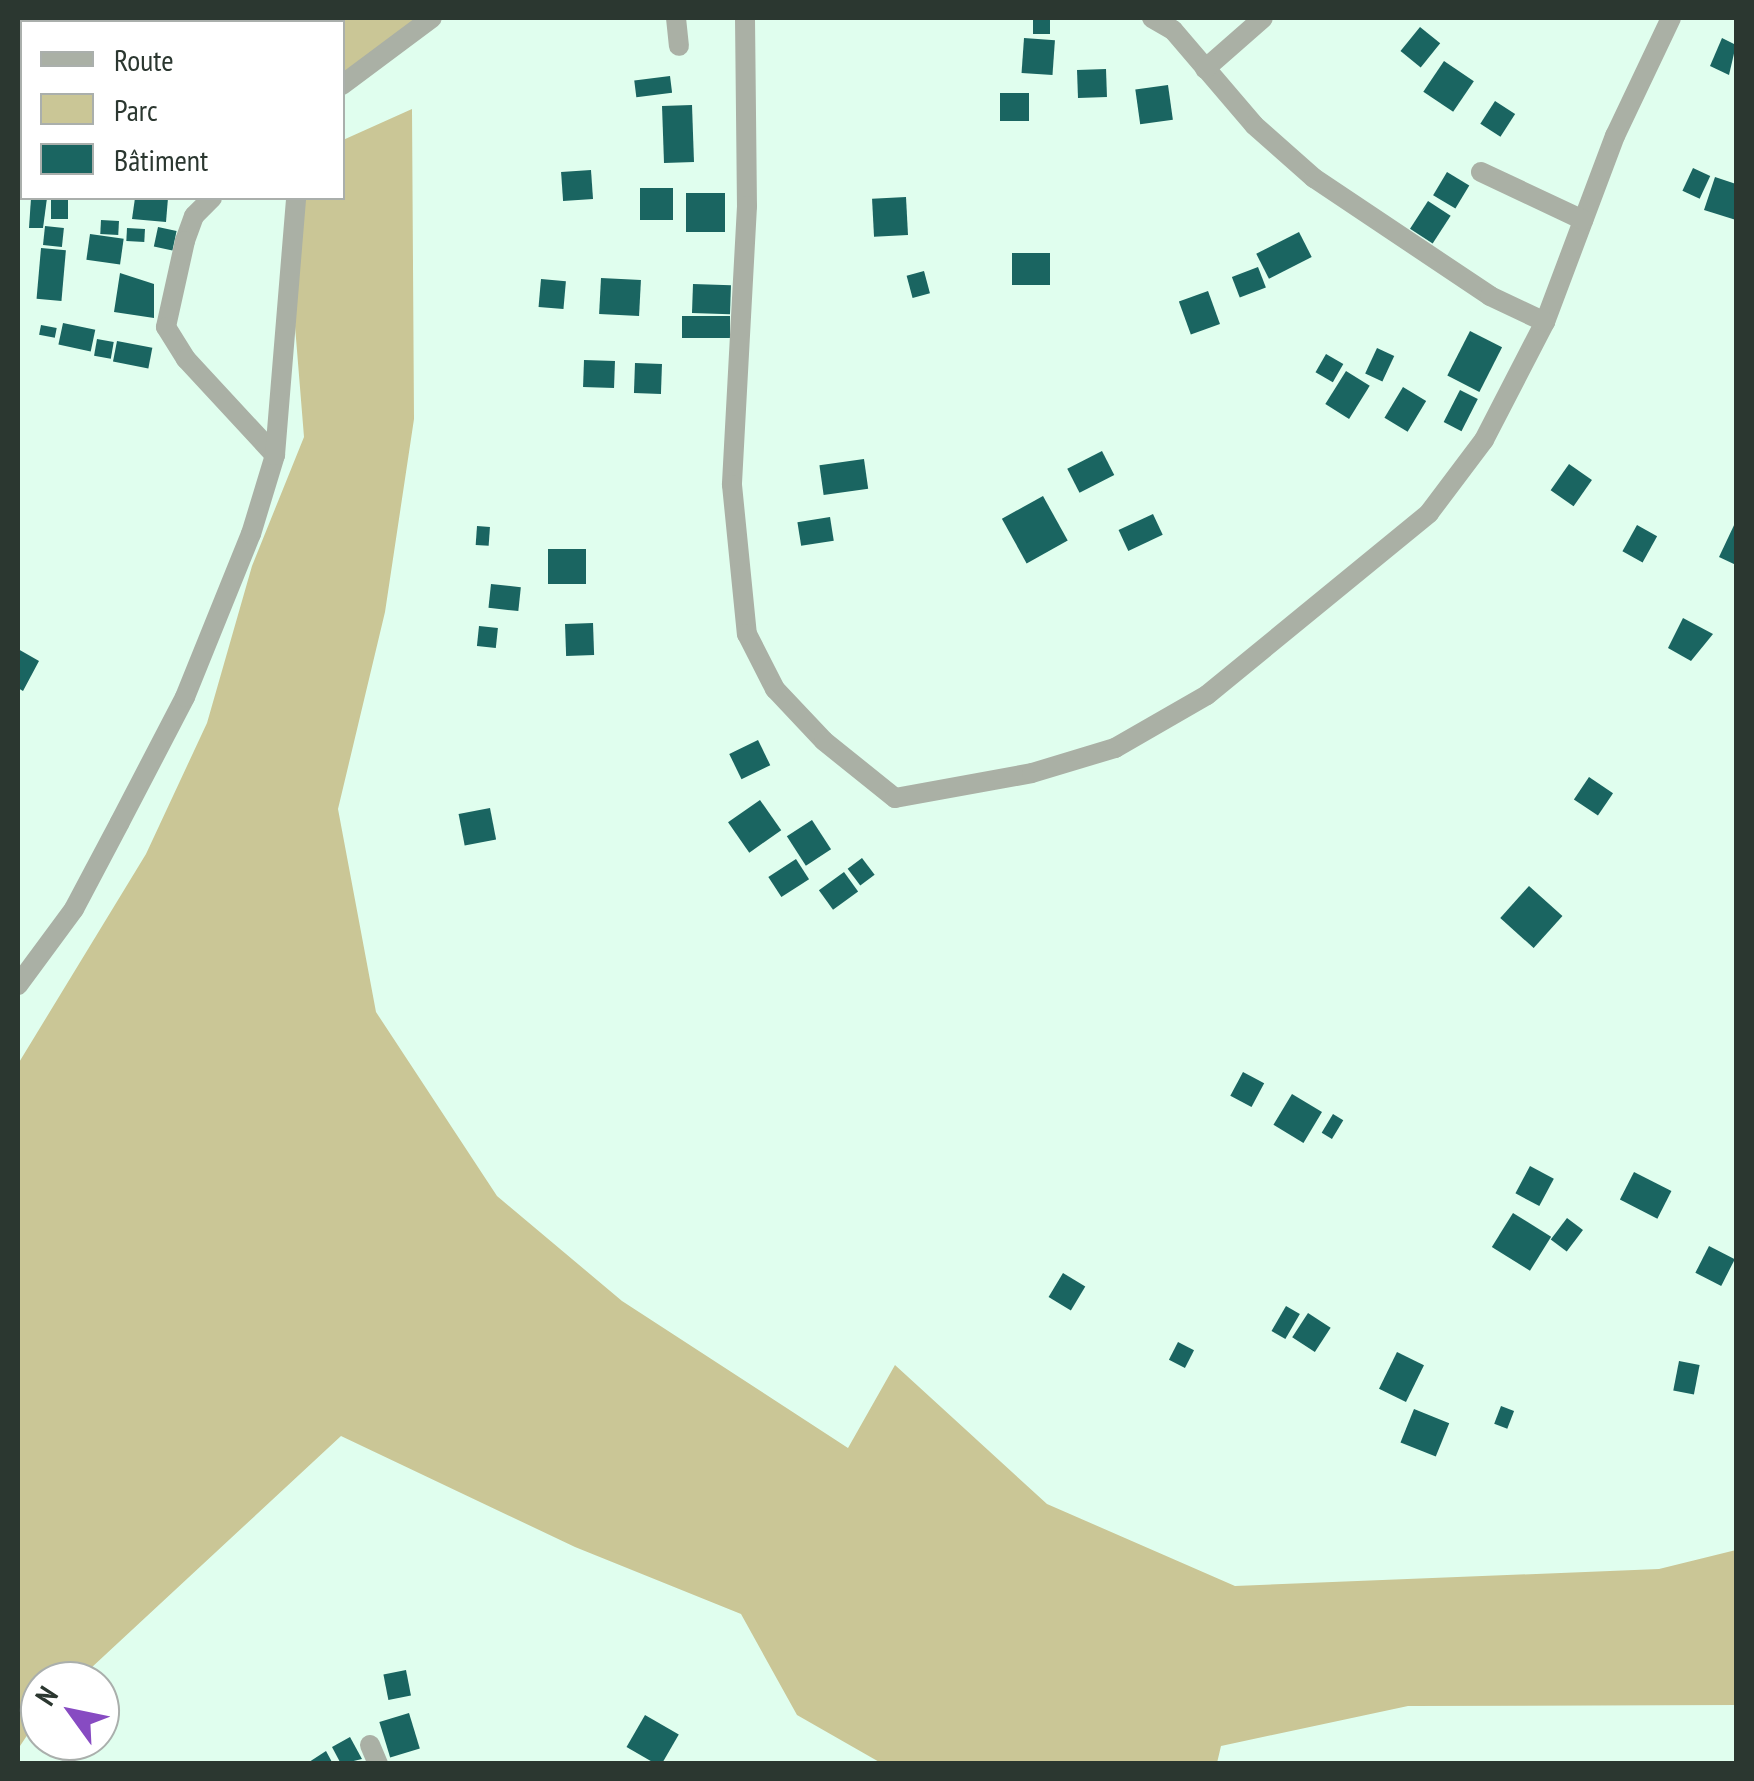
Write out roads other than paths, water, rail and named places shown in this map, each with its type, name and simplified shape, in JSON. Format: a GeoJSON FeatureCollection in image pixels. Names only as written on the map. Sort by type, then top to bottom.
{"type":"FeatureCollection","features":[{"type":"Feature","properties":{"kind":"street"},"geometry":{"type":"LineString","coordinates":[[345,83],[432,18]]}},
{"type":"Feature","properties":{"kind":"street"},"geometry":{"type":"LineString","coordinates":[[676,18],[679,46]]}},
{"type":"Feature","properties":{"kind":"street"},"geometry":{"type":"LineString","coordinates":[[744,18],[747,206],[732,485],[747,634],[775,689],[824,741],[896,798],[1032,773],[1115,748],[1207,695],[1429,513],[1458,481],[1545,322],[1583,220],[1670,18]]}},
{"type":"Feature","properties":{"kind":"street"},"geometry":{"type":"LineString","coordinates":[[1152,18],[1174,30],[1254,125],[1326,188],[1490,296],[1545,322]]}},
{"type":"Feature","properties":{"kind":"street"},"geometry":{"type":"LineString","coordinates":[[1204,70],[1263,18]]}},
{"type":"Feature","properties":{"kind":"street"},"geometry":{"type":"LineString","coordinates":[[1481,172],[1583,220]]}},
{"type":"Feature","properties":{"kind":"street"},"geometry":{"type":"LineString","coordinates":[[203,200],[185,241],[166,327],[186,359],[275,454]]}},
{"type":"Feature","properties":{"kind":"street"},"geometry":{"type":"LineString","coordinates":[[18,984],[74,909],[185,697],[252,534],[275,454],[296,200]]}}]}
